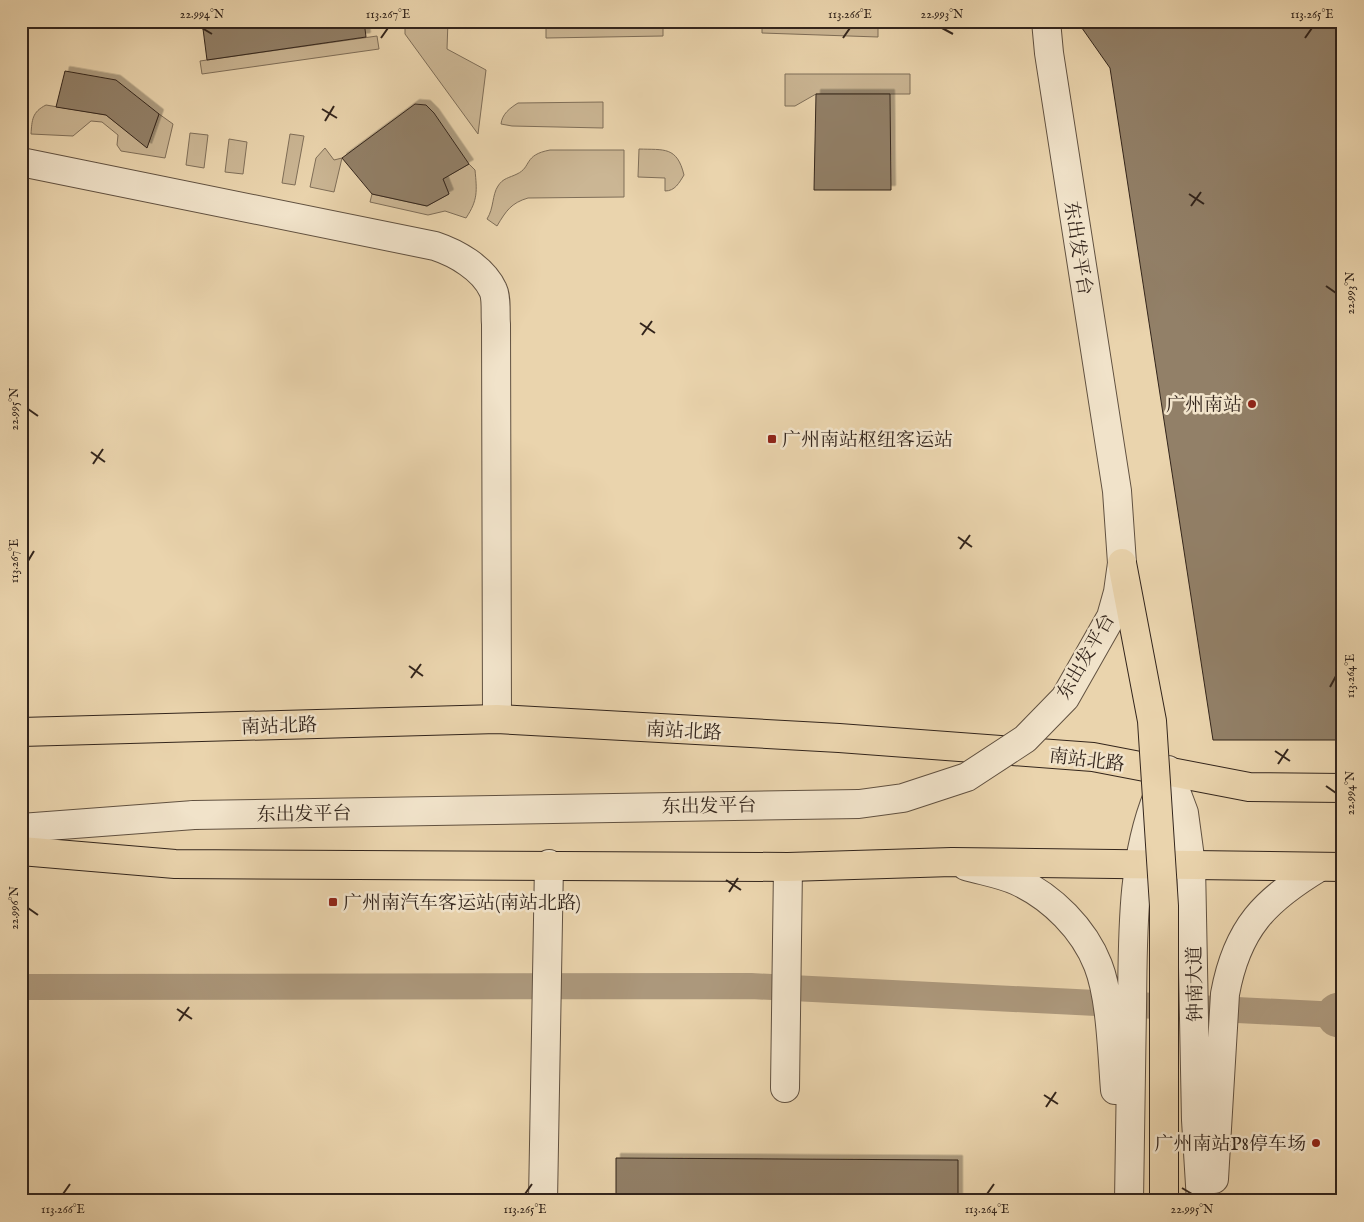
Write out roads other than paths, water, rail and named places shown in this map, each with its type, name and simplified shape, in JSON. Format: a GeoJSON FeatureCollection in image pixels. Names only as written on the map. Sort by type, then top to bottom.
{"type":"FeatureCollection","features":[{"type":"Feature","properties":{"kind":"main road"},"geometry":{"type":"LineString","coordinates":[[1122,563],[1152,721],[1164,906],[1164,1201]]}},
{"type":"Feature","properties":{"kind":"main road","name":"南站北路"},"geometry":{"type":"LineString","coordinates":[[21,732],[497,719],[839,738],[1054,754],[1168,770],[1249,786],[1343,788]]}},
{"type":"Feature","properties":{"kind":"main road"},"geometry":{"type":"LineString","coordinates":[[21,851],[175,864],[549,864],[788,867],[952,862],[1331,867]]}},
{"type":"Feature","properties":{"kind":"street","name":"东出发平台"},"geometry":{"type":"LineString","coordinates":[[21,828],[194,815],[859,804],[903,798],[967,777],[1025,739],[1065,698],[1110,617],[1118,592],[1122,563],[1117,491],[1049,53],[1046,21]]}},
{"type":"Feature","properties":{"kind":"street"},"geometry":{"type":"LineString","coordinates":[[21,162],[435,246],[453,252],[474,267],[493,290],[496,324],[497,719]]}},
{"type":"Feature","properties":{"kind":"street"},"geometry":{"type":"LineString","coordinates":[[1124,1201],[1122,1056],[1133,963],[1141,863],[1144,834],[1168,770]]}},
{"type":"Feature","properties":{"kind":"street","name":"钟南大道"},"geometry":{"type":"LineString","coordinates":[[1168,770],[1184,813],[1191,865],[1194,963],[1208,1069],[1196,1120],[1201,1201]]}},
{"type":"Feature","properties":{"kind":"street"},"geometry":{"type":"LineString","coordinates":[[952,862],[1016,880],[1040,894],[1062,912],[1089,945],[1104,984],[1122,1056],[1130,1118],[1129,1201]]}},
{"type":"Feature","properties":{"kind":"street"},"geometry":{"type":"LineString","coordinates":[[543,1201],[549,864]]}},
{"type":"Feature","properties":{"kind":"street"},"geometry":{"type":"LineString","coordinates":[[784,1088],[788,867]]}},
{"type":"Feature","properties":{"kind":"street"},"geometry":{"type":"LineString","coordinates":[[1213,1201],[1208,1069],[1230,968],[1240,942],[1261,912],[1287,887],[1331,867]]}},
{"type":"Feature","properties":{"kind":"street"},"geometry":{"type":"LineString","coordinates":[[1130,1118],[1196,1120]]}},
{"type":"Feature","properties":{"kind":"waterway"},"geometry":{"type":"LineString","coordinates":[[21,987],[751,986],[1339,1015]]}},
{"type":"Feature","properties":{"kind":"place","name":"广州南站"},"geometry":{"type":"Point","coordinates":[1252,404]}},
{"type":"Feature","properties":{"kind":"place","name":"广州南站枢纽客运站"},"geometry":{"type":"Point","coordinates":[772,439]}},
{"type":"Feature","properties":{"kind":"place","name":"广州南汽车客运站(南站北路)"},"geometry":{"type":"Point","coordinates":[333,902]}},
{"type":"Feature","properties":{"kind":"place","name":"广州南站P8停车场"},"geometry":{"type":"Point","coordinates":[1316,1143]}}]}
